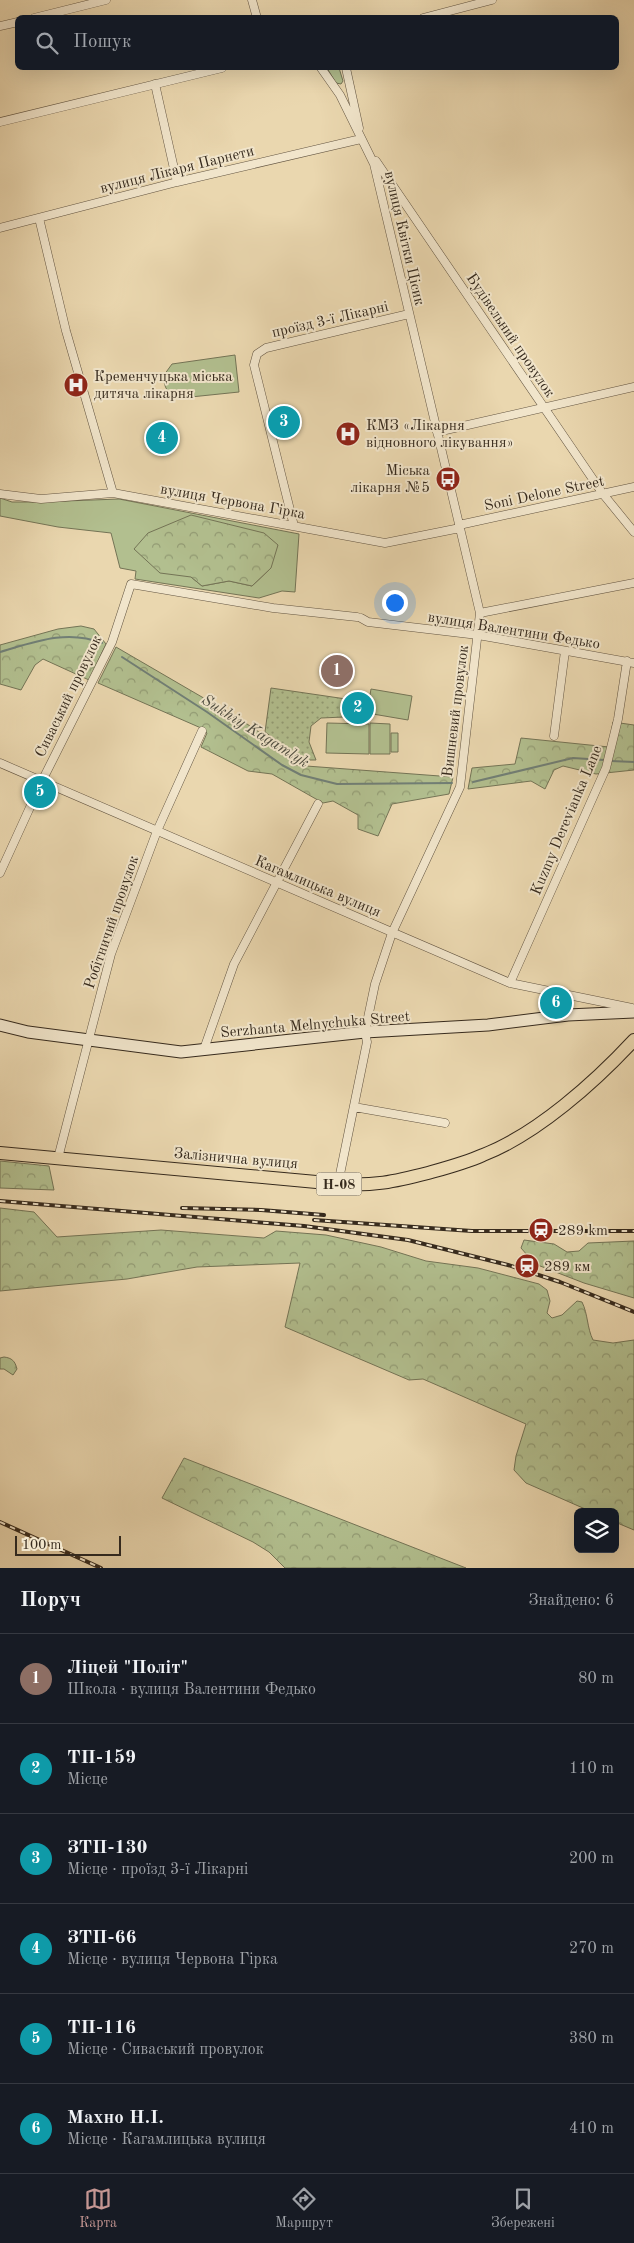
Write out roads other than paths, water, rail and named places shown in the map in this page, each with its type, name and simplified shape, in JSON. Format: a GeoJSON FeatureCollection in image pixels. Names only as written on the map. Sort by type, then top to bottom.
{"type":"FeatureCollection","features":[{"type":"Feature","properties":{"kind":"main road","name":"Залізнична вулиця"},"geometry":{"type":"LineString","coordinates":[[0,1153],[338,1184],[368,1186],[394,1182],[483,1156],[513,1141],[589,1084],[634,1040]]}},
{"type":"Feature","properties":{"kind":"street"},"geometry":{"type":"LineString","coordinates":[[46,15],[106,0]]}},
{"type":"Feature","properties":{"kind":"street"},"geometry":{"type":"LineString","coordinates":[[252,0],[255,15]]}},
{"type":"Feature","properties":{"kind":"street"},"geometry":{"type":"LineString","coordinates":[[431,15],[465,3],[492,0]]}},
{"type":"Feature","properties":{"kind":"street"},"geometry":{"type":"LineString","coordinates":[[0,26],[15,23]]}},
{"type":"Feature","properties":{"kind":"street"},"geometry":{"type":"LineString","coordinates":[[0,122],[214,70]]}},
{"type":"Feature","properties":{"kind":"street","name":"вулиця Квітки Цісик"},"geometry":{"type":"LineString","coordinates":[[322,70],[340,95],[374,164],[417,346]]}},
{"type":"Feature","properties":{"kind":"street","name":"вулиця Квітки Цісик"},"geometry":{"type":"LineString","coordinates":[[346,70],[362,139]]}},
{"type":"Feature","properties":{"kind":"street"},"geometry":{"type":"LineString","coordinates":[[155,84],[177,182]]}},
{"type":"Feature","properties":{"kind":"street","name":"вулиця Лікаря Парнети"},"geometry":{"type":"LineString","coordinates":[[0,228],[177,182],[362,139]]}},
{"type":"Feature","properties":{"kind":"street","name":"Будівельний провулок"},"geometry":{"type":"LineString","coordinates":[[369,151],[603,494],[634,532]]}},
{"type":"Feature","properties":{"kind":"street"},"geometry":{"type":"LineString","coordinates":[[39,218],[66,331],[112,493]]}},
{"type":"Feature","properties":{"kind":"street","name":"проїзд 3-ї Лікарні"},"geometry":{"type":"LineString","coordinates":[[294,526],[258,384],[254,365],[257,354],[266,348],[409,314]]}},
{"type":"Feature","properties":{"kind":"street","name":"Вишневий провулок"},"geometry":{"type":"LineString","coordinates":[[338,1184],[367,1042],[365,1032],[375,984],[392,933],[460,787],[478,635],[480,613],[417,346]]}},
{"type":"Feature","properties":{"kind":"street"},"geometry":{"type":"LineString","coordinates":[[437,432],[634,387]]}},
{"type":"Feature","properties":{"kind":"street","name":"Soni Delone Street"},"geometry":{"type":"LineString","coordinates":[[459,526],[634,487]]}},
{"type":"Feature","properties":{"kind":"street","name":"вулиця Червона Гірка"},"geometry":{"type":"LineString","coordinates":[[0,494],[41,499],[112,493],[385,543],[459,526]]}},
{"type":"Feature","properties":{"kind":"street"},"geometry":{"type":"LineString","coordinates":[[480,613],[634,583]]}},
{"type":"Feature","properties":{"kind":"street","name":"вулиця Валентини Федько"},"geometry":{"type":"LineString","coordinates":[[131,584],[273,608],[359,617],[368,622],[478,635],[565,652],[630,662]]}},
{"type":"Feature","properties":{"kind":"street","name":"Сиваський провулок"},"geometry":{"type":"LineString","coordinates":[[0,873],[42,781],[112,642],[131,584]]}},
{"type":"Feature","properties":{"kind":"street"},"geometry":{"type":"LineString","coordinates":[[554,736],[565,652]]}},
{"type":"Feature","properties":{"kind":"street","name":"Kuzmy Derevianka Lane"},"geometry":{"type":"LineString","coordinates":[[510,983],[606,768],[630,662]]}},
{"type":"Feature","properties":{"kind":"street","name":"Робітничий провулок"},"geometry":{"type":"LineString","coordinates":[[58,1158],[111,954],[157,831],[202,731]]}},
{"type":"Feature","properties":{"kind":"street","name":"Кагамлицька вулиця"},"geometry":{"type":"LineString","coordinates":[[0,763],[510,983],[634,1008]]}},
{"type":"Feature","properties":{"kind":"street"},"geometry":{"type":"LineString","coordinates":[[204,1049],[234,964],[318,804]]}},
{"type":"Feature","properties":{"kind":"street","name":"Serzhanta Melnychuka Street"},"geometry":{"type":"LineString","coordinates":[[0,1025],[28,1032],[87,1041],[182,1052],[365,1032],[488,1025],[568,1015],[634,1012]]}},
{"type":"Feature","properties":{"kind":"street"},"geometry":{"type":"LineString","coordinates":[[354,1107],[445,1123]]}},
{"type":"Feature","properties":{"kind":"waterway","name":"Sukhiy Kagamlyk"},"geometry":{"type":"LineString","coordinates":[[0,652],[51,638],[76,637],[102,643]]}},
{"type":"Feature","properties":{"kind":"waterway","name":"Sukhiy Kagamlyk"},"geometry":{"type":"LineString","coordinates":[[122,657],[207,712],[282,765],[301,775],[337,784],[452,783]]}},
{"type":"Feature","properties":{"kind":"waterway","name":"Sukhiy Kagamlyk"},"geometry":{"type":"LineString","coordinates":[[473,782],[573,758],[604,760]]}},
{"type":"Feature","properties":{"kind":"waterway","name":"Sukhiy Kagamlyk"},"geometry":{"type":"LineString","coordinates":[[611,761],[634,762]]}},
{"type":"Feature","properties":{"kind":"railway"},"geometry":{"type":"LineString","coordinates":[[0,1201],[304,1226],[408,1240],[508,1265],[560,1282],[634,1312]]}},
{"type":"Feature","properties":{"kind":"railway"},"geometry":{"type":"LineString","coordinates":[[182,1208],[261,1210],[324,1215]]}},
{"type":"Feature","properties":{"kind":"railway"},"geometry":{"type":"LineString","coordinates":[[314,1220],[472,1231],[634,1231]]}},
{"type":"Feature","properties":{"kind":"railway"},"geometry":{"type":"LineString","coordinates":[[0,1522],[101,1568]]}},
{"type":"Feature","properties":{"kind":"place","name":"Кременчуцька міська дитяча лікарня"},"geometry":{"type":"Point","coordinates":[76,385]}},
{"type":"Feature","properties":{"kind":"place","name":"ЗТП-130"},"geometry":{"type":"Point","coordinates":[284,422]}},
{"type":"Feature","properties":{"kind":"place","name":"КМЗ «Лікарня відновного лікування»"},"geometry":{"type":"Point","coordinates":[348,434]}},
{"type":"Feature","properties":{"kind":"place","name":"ЗТП-66"},"geometry":{"type":"Point","coordinates":[162,438]}},
{"type":"Feature","properties":{"kind":"place","name":"Міська лікарня №5"},"geometry":{"type":"Point","coordinates":[448,479]}},
{"type":"Feature","properties":{"kind":"place","name":"Ліцей \"Політ\""},"geometry":{"type":"Point","coordinates":[337,671]}},
{"type":"Feature","properties":{"kind":"place","name":"ТП-159"},"geometry":{"type":"Point","coordinates":[358,708]}},
{"type":"Feature","properties":{"kind":"place","name":"ТП-116"},"geometry":{"type":"Point","coordinates":[40,792]}},
{"type":"Feature","properties":{"kind":"place","name":"Махно Н.І."},"geometry":{"type":"Point","coordinates":[556,1003]}},
{"type":"Feature","properties":{"kind":"place","name":"289 km"},"geometry":{"type":"Point","coordinates":[541,1230]}},
{"type":"Feature","properties":{"kind":"place","name":"289 км"},"geometry":{"type":"Point","coordinates":[527,1266]}}]}
